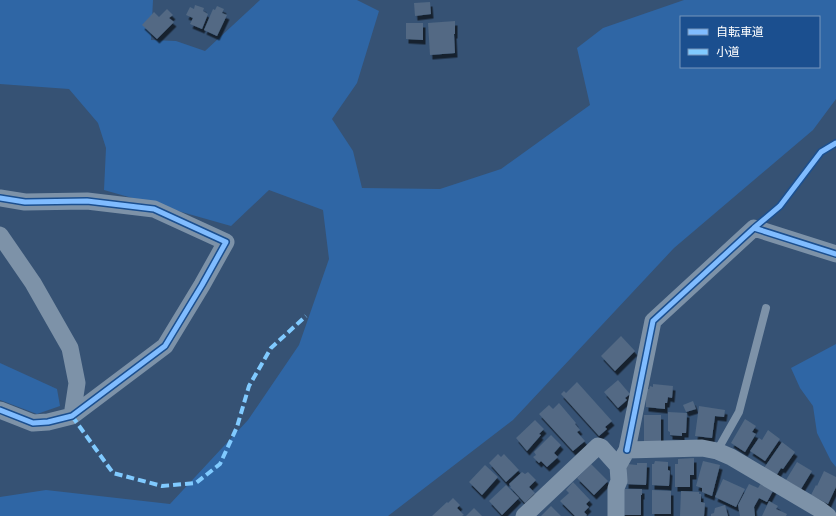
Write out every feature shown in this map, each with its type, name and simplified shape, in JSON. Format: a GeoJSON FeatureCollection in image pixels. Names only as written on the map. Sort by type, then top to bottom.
{"type":"FeatureCollection","features":[{"type":"Feature","properties":{"kind":"street"},"geometry":{"type":"LineString","coordinates":[[0,198],[25,202],[87,202],[154,209],[226,242],[165,346],[72,416],[48,422],[33,422],[0,410]]}},
{"type":"Feature","properties":{"kind":"street"},"geometry":{"type":"LineString","coordinates":[[616,516],[616,488],[619,480],[618,466],[627,450],[653,321],[754,228],[836,254]]}},
{"type":"Feature","properties":{"kind":"street"},"geometry":{"type":"LineString","coordinates":[[0,235],[33,283],[70,348],[77,383],[72,416]]}},
{"type":"Feature","properties":{"kind":"street"},"geometry":{"type":"LineString","coordinates":[[524,516],[598,446],[601,447],[618,466]]}},
{"type":"Feature","properties":{"kind":"street"},"geometry":{"type":"LineString","coordinates":[[627,450],[702,448],[717,452],[737,461],[819,509],[828,516]]}},
{"type":"Feature","properties":{"kind":"lane"},"geometry":{"type":"LineString","coordinates":[[717,452],[739,412],[766,308]]}},
{"type":"Feature","properties":{"kind":"shaded area"},"geometry":{"type":"Polygon","coordinates":[[[0,0],[153,0],[151,40],[176,41],[205,51],[260,0],[357,0],[379,11],[357,83],[332,119],[353,151],[362,188],[440,189],[501,169],[590,105],[577,48],[603,28],[684,0],[836,0],[836,99],[813,130],[674,248],[513,420],[388,516],[0,516],[0,497],[46,490],[170,504],[248,420],[299,345],[329,259],[323,210],[269,190],[231,226],[104,190],[106,148],[98,123],[69,89],[0,84],[0,0]]]}},
{"type":"Feature","properties":{"kind":"shaded area"},"geometry":{"type":"Polygon","coordinates":[[[836,344],[836,467],[831,461],[817,433],[813,406],[800,388],[791,368],[836,344]]]}},
{"type":"Feature","properties":{"kind":"shaded area"},"geometry":{"type":"Polygon","coordinates":[[[0,363],[57,389],[60,406],[37,414],[0,400],[0,363]]]}},
{"type":"Feature","properties":{"kind":"building"},"geometry":{"type":"Polygon","coordinates":[[[430,2],[431,14],[415,16],[414,3],[430,2]]]}},
{"type":"Feature","properties":{"kind":"building"},"geometry":{"type":"Polygon","coordinates":[[[195,5],[204,8],[203,11],[208,14],[202,29],[190,24],[193,18],[186,15],[190,7],[194,9],[195,5]]]}},
{"type":"Feature","properties":{"kind":"building"},"geometry":{"type":"Polygon","coordinates":[[[217,6],[224,9],[222,13],[227,15],[217,36],[204,30],[213,9],[215,10],[217,6]]]}},
{"type":"Feature","properties":{"kind":"building"},"geometry":{"type":"Polygon","coordinates":[[[167,9],[173,15],[169,18],[174,22],[157,39],[142,25],[154,12],[159,17],[167,9]]]}},
{"type":"Feature","properties":{"kind":"building"},"geometry":{"type":"Polygon","coordinates":[[[455,21],[455,53],[430,55],[428,23],[455,21]]]}},
{"type":"Feature","properties":{"kind":"building"},"geometry":{"type":"Polygon","coordinates":[[[406,23],[423,23],[423,40],[406,39],[406,23]]]}},
{"type":"Feature","properties":{"kind":"building"},"geometry":{"type":"Polygon","coordinates":[[[621,336],[635,351],[615,371],[601,356],[621,336]]]}},
{"type":"Feature","properties":{"kind":"building"},"geometry":{"type":"Polygon","coordinates":[[[618,380],[630,394],[625,398],[627,400],[618,408],[604,392],[618,380]]]}},
{"type":"Feature","properties":{"kind":"building"},"geometry":{"type":"Polygon","coordinates":[[[577,382],[612,421],[605,427],[607,429],[599,436],[561,394],[564,391],[566,393],[577,382]]]}},
{"type":"Feature","properties":{"kind":"building"},"geometry":{"type":"Polygon","coordinates":[[[653,384],[673,386],[672,398],[668,397],[667,403],[665,403],[665,409],[646,407],[646,389],[649,389],[650,386],[653,387],[653,384]]]}},
{"type":"Feature","properties":{"kind":"building"},"geometry":{"type":"Polygon","coordinates":[[[693,401],[696,409],[686,412],[683,405],[693,401]]]}},
{"type":"Feature","properties":{"kind":"building"},"geometry":{"type":"Polygon","coordinates":[[[559,403],[576,423],[575,424],[580,430],[577,432],[585,441],[573,451],[539,414],[549,405],[553,409],[559,403]]]}},
{"type":"Feature","properties":{"kind":"building"},"geometry":{"type":"Polygon","coordinates":[[[699,406],[725,410],[724,417],[715,416],[712,438],[695,436],[699,406]]]}},
{"type":"Feature","properties":{"kind":"building"},"geometry":{"type":"Polygon","coordinates":[[[668,412],[687,413],[686,433],[682,433],[682,436],[670,435],[670,432],[668,431],[668,412]]]}},
{"type":"Feature","properties":{"kind":"building"},"geometry":{"type":"Polygon","coordinates":[[[644,415],[661,415],[661,443],[644,443],[644,415]]]}},
{"type":"Feature","properties":{"kind":"building"},"geometry":{"type":"Polygon","coordinates":[[[745,419],[756,426],[752,432],[756,434],[745,452],[731,443],[745,419]]]}},
{"type":"Feature","properties":{"kind":"building"},"geometry":{"type":"Polygon","coordinates":[[[535,420],[544,429],[539,434],[541,435],[527,451],[516,438],[535,420]]]}},
{"type":"Feature","properties":{"kind":"building"},"geometry":{"type":"Polygon","coordinates":[[[768,430],[780,439],[765,461],[750,451],[759,438],[762,440],[768,430]]]}},
{"type":"Feature","properties":{"kind":"building"},"geometry":{"type":"Polygon","coordinates":[[[551,435],[561,445],[554,453],[558,457],[547,467],[541,461],[539,463],[533,457],[536,455],[534,452],[551,435]]]}},
{"type":"Feature","properties":{"kind":"building"},"geometry":{"type":"Polygon","coordinates":[[[782,442],[795,452],[776,476],[764,468],[782,442]]]}},
{"type":"Feature","properties":{"kind":"building"},"geometry":{"type":"Polygon","coordinates":[[[498,454],[501,457],[504,454],[519,470],[506,482],[489,463],[498,454]]]}},
{"type":"Feature","properties":{"kind":"building"},"geometry":{"type":"Polygon","coordinates":[[[694,458],[694,475],[690,475],[690,487],[675,487],[675,464],[678,464],[678,459],[694,458]]]}},
{"type":"Feature","properties":{"kind":"building"},"geometry":{"type":"Polygon","coordinates":[[[655,461],[668,462],[668,470],[670,471],[669,486],[652,485],[652,464],[654,464],[655,461]]]}},
{"type":"Feature","properties":{"kind":"building"},"geometry":{"type":"Polygon","coordinates":[[[703,461],[720,465],[712,496],[702,492],[702,488],[696,486],[703,461]]]}},
{"type":"Feature","properties":{"kind":"building"},"geometry":{"type":"Polygon","coordinates":[[[797,462],[812,471],[801,489],[786,480],[797,462]]]}},
{"type":"Feature","properties":{"kind":"building"},"geometry":{"type":"Polygon","coordinates":[[[637,463],[647,463],[646,485],[626,484],[627,464],[637,465],[637,463]]]}},
{"type":"Feature","properties":{"kind":"building"},"geometry":{"type":"Polygon","coordinates":[[[591,464],[608,481],[594,495],[577,478],[591,464]]]}},
{"type":"Feature","properties":{"kind":"building"},"geometry":{"type":"Polygon","coordinates":[[[485,465],[498,477],[482,495],[469,482],[485,465]]]}},
{"type":"Feature","properties":{"kind":"building"},"geometry":{"type":"Polygon","coordinates":[[[824,471],[836,477],[836,487],[828,504],[811,495],[824,471]]]}},
{"type":"Feature","properties":{"kind":"building"},"geometry":{"type":"Polygon","coordinates":[[[522,472],[525,474],[528,472],[536,480],[529,487],[535,493],[525,503],[509,484],[522,472]]]}},
{"type":"Feature","properties":{"kind":"building"},"geometry":{"type":"Polygon","coordinates":[[[723,479],[745,489],[736,507],[715,497],[723,479]]]}},
{"type":"Feature","properties":{"kind":"building"},"geometry":{"type":"Polygon","coordinates":[[[573,482],[590,500],[586,504],[589,507],[584,512],[587,515],[586,516],[575,516],[560,501],[569,493],[566,490],[573,482]]]}},
{"type":"Feature","properties":{"kind":"building"},"geometry":{"type":"Polygon","coordinates":[[[761,483],[774,489],[767,502],[759,498],[754,507],[755,516],[740,516],[738,505],[749,484],[758,488],[761,483]]]}},
{"type":"Feature","properties":{"kind":"building"},"geometry":{"type":"Polygon","coordinates":[[[506,485],[519,498],[502,515],[489,501],[506,485]]]}},
{"type":"Feature","properties":{"kind":"building"},"geometry":{"type":"Polygon","coordinates":[[[623,489],[642,489],[641,515],[622,515],[623,489]]]}},
{"type":"Feature","properties":{"kind":"building"},"geometry":{"type":"Polygon","coordinates":[[[652,490],[671,491],[671,514],[652,514],[652,490]]]}},
{"type":"Feature","properties":{"kind":"building"},"geometry":{"type":"Polygon","coordinates":[[[681,491],[699,492],[699,494],[701,494],[701,502],[705,503],[704,516],[680,516],[681,491]]]}},
{"type":"Feature","properties":{"kind":"building"},"geometry":{"type":"Polygon","coordinates":[[[453,498],[460,505],[457,508],[464,515],[432,516],[447,502],[448,503],[453,498]]]}},
{"type":"Feature","properties":{"kind":"building"},"geometry":{"type":"Polygon","coordinates":[[[769,501],[778,506],[776,509],[787,514],[786,516],[762,516],[769,501]]]}},
{"type":"Feature","properties":{"kind":"building"},"geometry":{"type":"Polygon","coordinates":[[[725,505],[728,516],[711,516],[711,514],[714,513],[715,508],[725,505]]]}},
{"type":"Feature","properties":{"kind":"building"},"geometry":{"type":"Polygon","coordinates":[[[551,506],[561,516],[541,516],[551,506]]]}},
{"type":"Feature","properties":{"kind":"building"},"geometry":{"type":"Polygon","coordinates":[[[474,508],[482,516],[466,516],[474,508]]]}},
{"type":"Feature","properties":{"kind":"marked path"},"geometry":{"type":"LineString","coordinates":[[72,416],[113,473],[162,486],[196,483],[220,464],[237,427],[249,386],[271,348],[306,316]]}},
{"type":"Feature","properties":{"kind":"cycle path"},"geometry":{"type":"LineString","coordinates":[[754,228],[780,206],[821,152],[836,143]]}},
{"type":"Feature","properties":{"kind":"cycle path"},"geometry":{"type":"LineString","coordinates":[[0,198],[25,202],[87,201],[154,209],[226,242],[165,346],[72,416],[48,422],[33,423],[0,410]]}},
{"type":"Feature","properties":{"kind":"cycle path"},"geometry":{"type":"LineString","coordinates":[[627,450],[653,321],[754,228],[836,254]]}}]}
